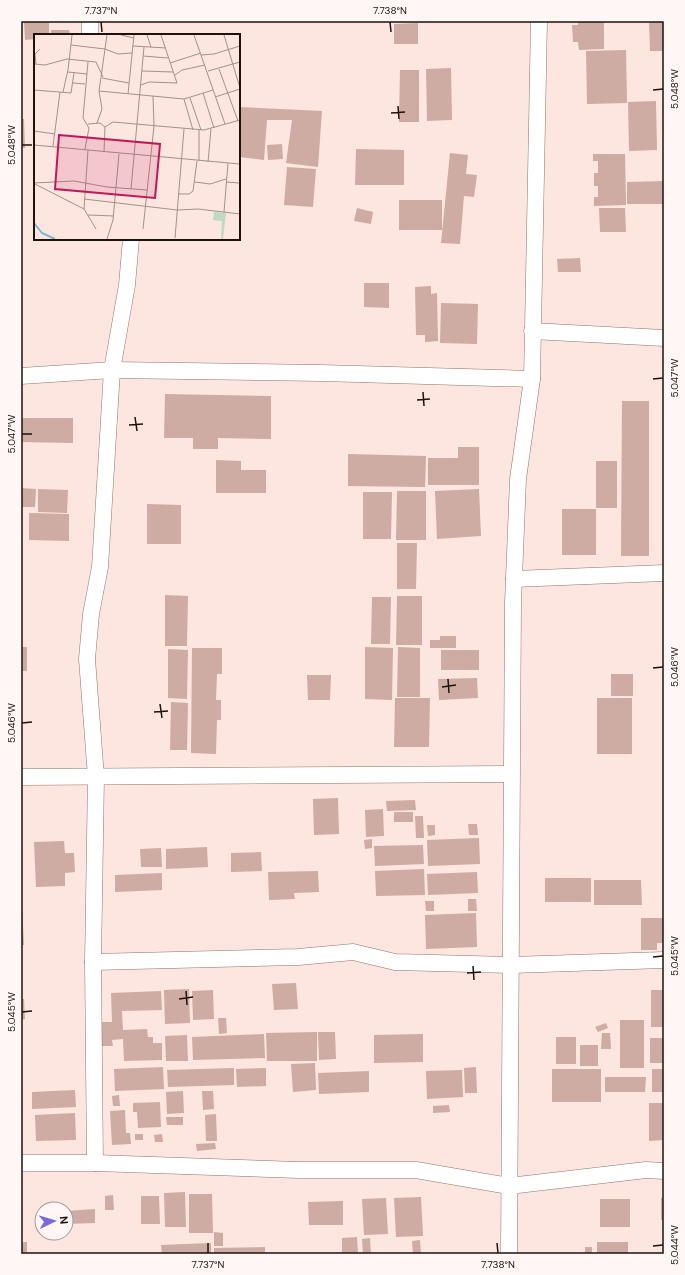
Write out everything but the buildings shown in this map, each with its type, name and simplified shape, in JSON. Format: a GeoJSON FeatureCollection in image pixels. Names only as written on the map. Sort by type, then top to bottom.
{"type":"FeatureCollection","features":[{"type":"Feature","properties":{"kind":"street"},"geometry":{"type":"LineString","coordinates":[[90,21],[90,34]]}},
{"type":"Feature","properties":{"kind":"street"},"geometry":{"type":"LineString","coordinates":[[509,1254],[508,1186],[511,965],[511,774],[514,579],[518,479],[532,379],[539,21]]}},
{"type":"Feature","properties":{"kind":"street"},"geometry":{"type":"LineString","coordinates":[[95,1163],[93,962],[96,777],[87,659],[92,614],[100,567],[112,370],[127,285],[131,240]]}},
{"type":"Feature","properties":{"kind":"street"},"geometry":{"type":"LineString","coordinates":[[532,331],[664,338]]}},
{"type":"Feature","properties":{"kind":"street"},"geometry":{"type":"LineString","coordinates":[[21,376],[112,370],[321,373],[532,379]]}},
{"type":"Feature","properties":{"kind":"street"},"geometry":{"type":"LineString","coordinates":[[514,579],[664,573]]}},
{"type":"Feature","properties":{"kind":"street"},"geometry":{"type":"LineString","coordinates":[[21,777],[511,774]]}},
{"type":"Feature","properties":{"kind":"street"},"geometry":{"type":"LineString","coordinates":[[93,962],[298,957],[353,952],[394,962],[511,965],[664,960]]}},
{"type":"Feature","properties":{"kind":"street"},"geometry":{"type":"LineString","coordinates":[[21,1163],[95,1163],[300,1170],[416,1170],[508,1186],[646,1170],[664,1171]]}}]}
